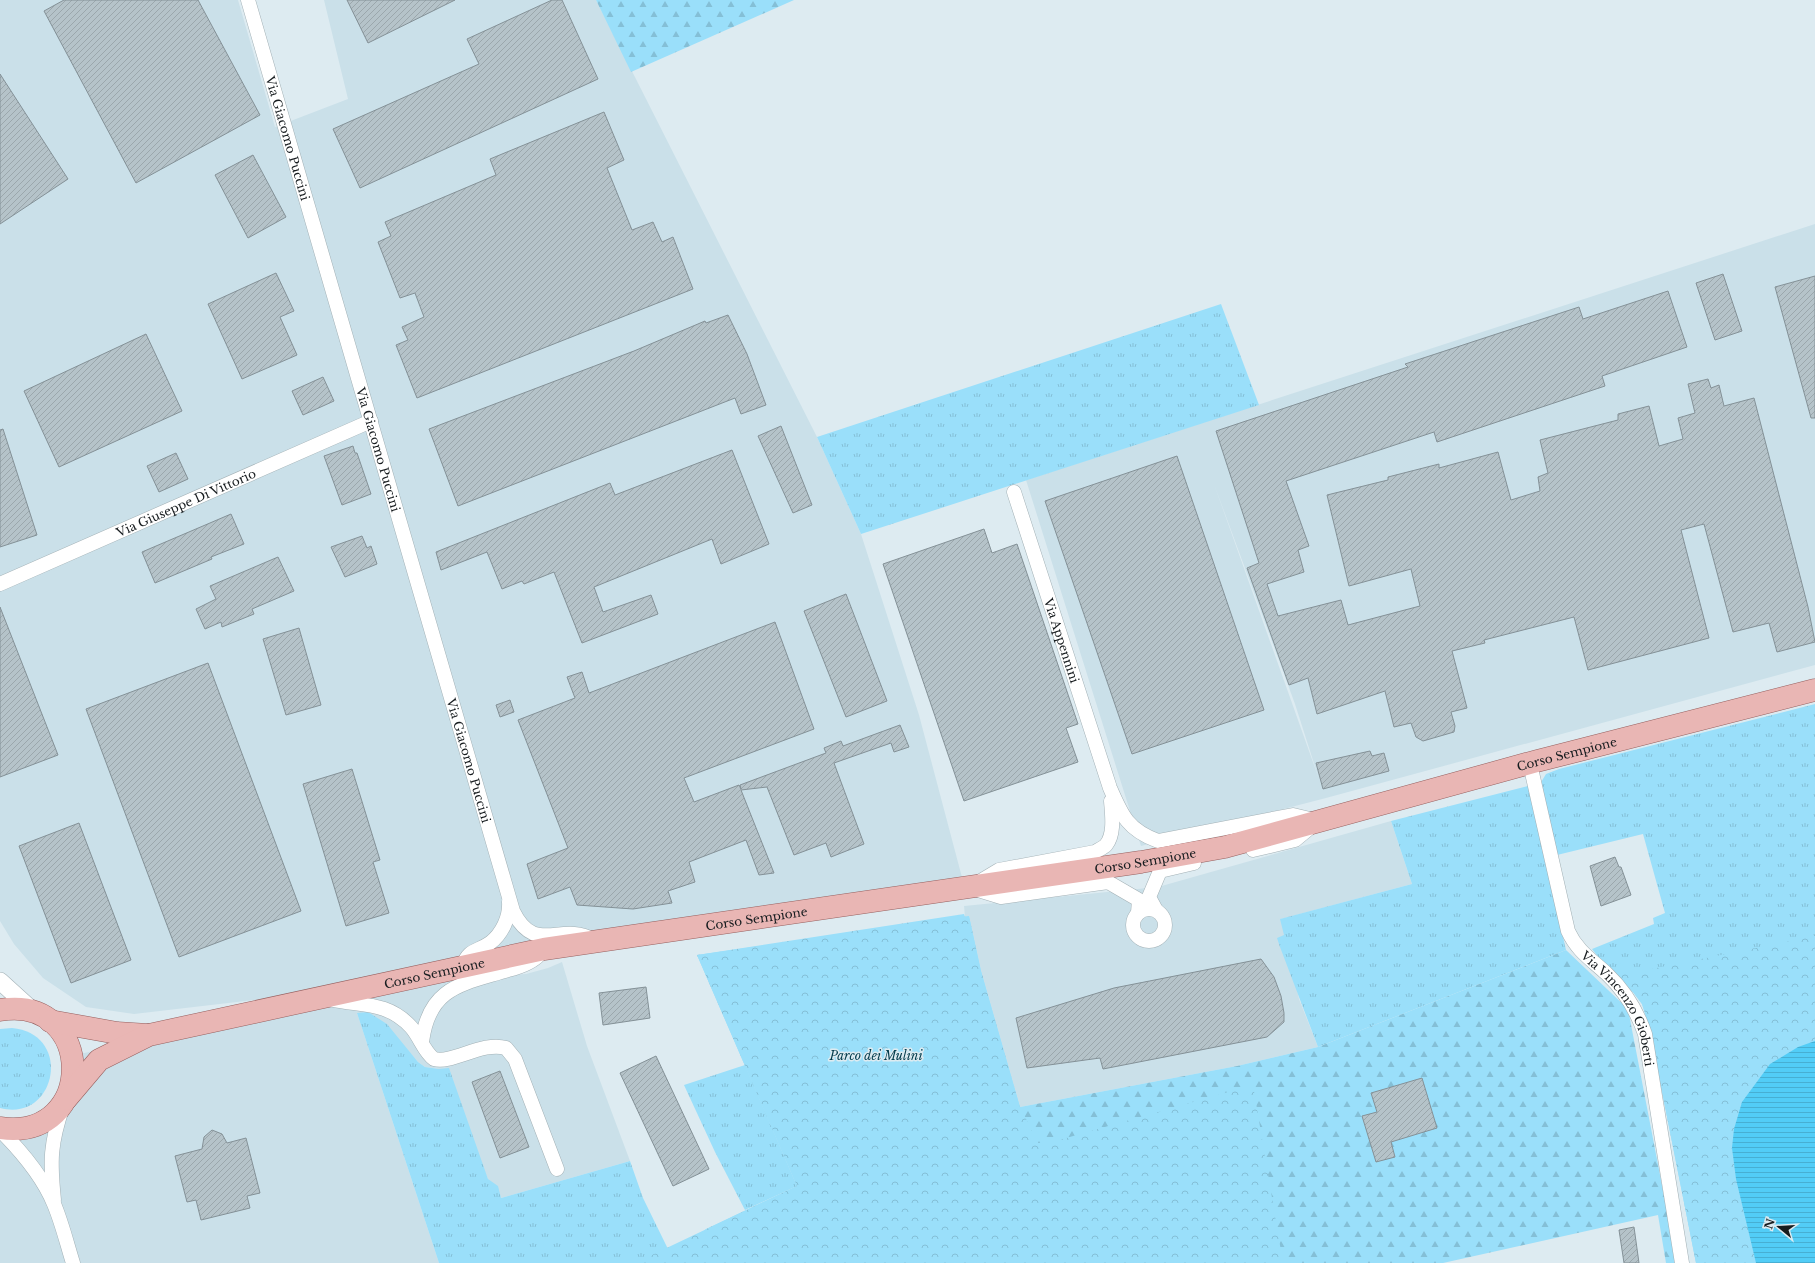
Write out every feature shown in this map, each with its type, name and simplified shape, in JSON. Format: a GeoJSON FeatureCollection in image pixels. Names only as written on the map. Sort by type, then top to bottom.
{"type":"FeatureCollection","features":[{"type":"Feature","properties":{"kind":"main road","name":"Corso Sempione"},"geometry":{"type":"LineString","coordinates":[[0,1129],[13,1130],[29,1128],[44,1122],[56,1112],[99,1060],[149,1035],[544,949],[1141,862],[1225,847],[1530,764],[1815,690]]}},
{"type":"Feature","properties":{"kind":"main road","name":"Corso Sempione"},"geometry":{"type":"LineString","coordinates":[[0,1010],[13,1008],[117,1033],[149,1035]]}},
{"type":"Feature","properties":{"kind":"main road"},"geometry":{"type":"LineString","coordinates":[[42,1016],[64,1035],[72,1053],[74,1069],[72,1085],[66,1099]]}},
{"type":"Feature","properties":{"kind":"street","name":"Via Giacomo Puccini"},"geometry":{"type":"LineString","coordinates":[[248,0],[509,900]]}},
{"type":"Feature","properties":{"kind":"street","name":"Via Giuseppe Di Vittorio"},"geometry":{"type":"LineString","coordinates":[[0,584],[371,421]]}},
{"type":"Feature","properties":{"kind":"street","name":"Via Appennini"},"geometry":{"type":"LineString","coordinates":[[1014,492],[1110,788],[1121,815],[1132,829],[1145,837],[1158,841],[1293,815],[1319,821]]}},
{"type":"Feature","properties":{"kind":"street","name":"Via Vincenzo Gioberti"},"geometry":{"type":"LineString","coordinates":[[1530,764],[1568,931],[1572,940],[1584,955],[1608,974],[1622,989],[1638,1015],[1644,1034],[1682,1263]]}},
{"type":"Feature","properties":{"kind":"street","name":"Via Appennini"},"geometry":{"type":"LineString","coordinates":[[969,887],[999,870],[1095,852],[1106,845],[1110,834],[1113,817],[1110,788]]}},
{"type":"Feature","properties":{"kind":"street","name":"Corso Sempione"},"geometry":{"type":"LineString","coordinates":[[969,887],[1001,897],[1108,882],[1139,900],[1138,913],[1134,921],[1135,930],[1141,938],[1150,941],[1160,937],[1165,928],[1164,918],[1156,910],[1149,897],[1160,871],[1295,840],[1319,821]]}},
{"type":"Feature","properties":{"kind":"street"},"geometry":{"type":"LineString","coordinates":[[509,900],[521,925],[531,934],[542,936],[579,933],[596,941]]}},
{"type":"Feature","properties":{"kind":"street"},"geometry":{"type":"LineString","coordinates":[[463,966],[469,954],[490,942],[502,930],[509,913],[509,900]]}},
{"type":"Feature","properties":{"kind":"street"},"geometry":{"type":"LineString","coordinates":[[1138,913],[1147,909],[1156,910]]}},
{"type":"Feature","properties":{"kind":"street","name":"Corso Sempione"},"geometry":{"type":"LineString","coordinates":[[422,1042],[424,1028],[429,1014],[442,994],[459,985],[527,964],[535,959],[544,949]]}},
{"type":"Feature","properties":{"kind":"street"},"geometry":{"type":"LineString","coordinates":[[0,980],[42,1016]]}},
{"type":"Feature","properties":{"kind":"street","name":"Corso Sempione"},"geometry":{"type":"LineString","coordinates":[[325,996],[331,1000],[386,1008],[410,1026],[422,1042],[429,1055],[438,1060],[492,1046],[506,1048],[515,1059],[557,1169]]}},
{"type":"Feature","properties":{"kind":"street"},"geometry":{"type":"LineString","coordinates":[[54,1204],[51,1169],[52,1144],[66,1099]]}},
{"type":"Feature","properties":{"kind":"street"},"geometry":{"type":"LineString","coordinates":[[0,1129],[13,1143],[38,1177],[54,1204],[73,1263]]}},
{"type":"Feature","properties":{"kind":"shaded area"},"geometry":{"type":"Polygon","coordinates":[[[0,0],[238,0],[275,127],[348,99],[324,0],[596,0],[817,437],[861,534],[919,715],[964,885],[349,989],[134,1014],[86,1007],[43,978],[14,944],[0,921],[0,0]]]}},
{"type":"Feature","properties":{"kind":"shaded area"},"geometry":{"type":"Polygon","coordinates":[[[1815,224],[1815,665],[1326,798],[1141,846],[1026,480],[1815,224]],[[1214,484],[1319,779],[1295,704],[1214,484]]]}},
{"type":"Feature","properties":{"kind":"shaded area"},"geometry":{"type":"Polygon","coordinates":[[[1391,821],[1412,884],[1281,919],[1299,999],[1318,1047],[1237,1066],[1020,1107],[981,971],[969,916],[965,917],[964,906],[1158,887],[1391,821]]]}},
{"type":"Feature","properties":{"kind":"shaded area"},"geometry":{"type":"Polygon","coordinates":[[[562,962],[587,1046],[630,1161],[501,1198],[488,1179],[439,1069],[425,1067],[418,1062],[398,1039],[357,1013],[439,1263],[0,1263],[0,1130],[43,1124],[74,1055],[380,995],[448,979],[526,974],[548,968],[562,962]]]}},
{"type":"Feature","properties":{"kind":"shaded area"},"geometry":{"type":"Polygon","coordinates":[[[1815,1041],[1815,1263],[1756,1263],[1736,1179],[1732,1148],[1734,1129],[1742,1102],[1770,1064],[1798,1047],[1815,1041]]]}},
{"type":"Feature","properties":{"kind":"green space"},"geometry":{"type":"Polygon","coordinates":[[[596,0],[794,0],[631,72],[596,0]]]}},
{"type":"Feature","properties":{"kind":"green space"},"geometry":{"type":"Polygon","coordinates":[[[1221,304],[1259,405],[861,534],[817,437],[1221,304]]]}},
{"type":"Feature","properties":{"kind":"green space"},"geometry":{"type":"Polygon","coordinates":[[[1815,704],[1815,1263],[1696,1263],[1649,1026],[1642,1004],[1633,992],[1609,971],[1592,949],[1654,924],[1653,918],[1665,913],[1643,834],[1557,855],[1540,784],[1546,774],[1559,769],[1815,704]]]}},
{"type":"Feature","properties":{"kind":"green space"},"geometry":{"type":"Polygon","coordinates":[[[1528,786],[1566,950],[1318,1047],[1277,938],[1284,935],[1280,919],[1412,884],[1391,821],[1528,786]]]}},
{"type":"Feature","properties":{"kind":"green space","name":"Parco dei Mulini"},"geometry":{"type":"Polygon","coordinates":[[[964,914],[965,917],[969,916],[981,971],[1020,1107],[1038,1143],[1052,1142],[1253,1085],[1283,1263],[635,1263],[797,1186],[697,955],[964,914]]]}},
{"type":"Feature","properties":{"kind":"green space"},"geometry":{"type":"Polygon","coordinates":[[[969,916],[981,971],[1020,1107],[1237,1066],[1318,1047],[1566,950],[1628,1009],[1677,1263],[1666,1263],[1658,1215],[1443,1263],[672,1263],[706,1229],[797,1186],[697,955],[969,916]]]}},
{"type":"Feature","properties":{"kind":"green space"},"geometry":{"type":"Polygon","coordinates":[[[1815,936],[1815,1263],[1696,1263],[1649,1026],[1642,1004],[1633,992],[1609,971],[1637,972],[1815,936]]]}},
{"type":"Feature","properties":{"kind":"green space"},"geometry":{"type":"Polygon","coordinates":[[[368,1012],[387,1024],[418,1062],[425,1067],[439,1069],[449,1068],[488,1179],[498,1186],[501,1198],[630,1161],[643,1198],[667,1247],[672,1263],[439,1263],[357,1013],[368,1012]]]}},
{"type":"Feature","properties":{"kind":"green space"},"geometry":{"type":"Polygon","coordinates":[[[12,1028],[32,1034],[44,1045],[50,1060],[50,1076],[45,1091],[34,1103],[19,1109],[0,1108],[0,1029],[12,1028]]]}},
{"type":"Feature","properties":{"kind":"green space"},"geometry":{"type":"Polygon","coordinates":[[[745,1065],[797,1186],[745,1210],[715,1152],[684,1085],[745,1065]]]}},
{"type":"Feature","properties":{"kind":"building"},"geometry":{"type":"Polygon","coordinates":[[[64,0],[198,0],[260,115],[136,183],[44,11],[64,0]]]}},
{"type":"Feature","properties":{"kind":"building"},"geometry":{"type":"Polygon","coordinates":[[[347,0],[455,0],[368,43],[347,0]]]}},
{"type":"Feature","properties":{"kind":"building"},"geometry":{"type":"Polygon","coordinates":[[[552,0],[562,0],[598,79],[360,188],[333,129],[479,64],[467,39],[552,0]]]}},
{"type":"Feature","properties":{"kind":"building"},"geometry":{"type":"Polygon","coordinates":[[[0,74],[68,179],[0,224],[0,74]]]}},
{"type":"Feature","properties":{"kind":"building"},"geometry":{"type":"Polygon","coordinates":[[[604,112],[624,160],[607,168],[632,230],[653,222],[662,242],[673,237],[693,289],[417,398],[396,345],[408,340],[402,327],[424,317],[415,293],[400,298],[378,242],[391,236],[385,222],[496,175],[490,159],[604,112]]]}},
{"type":"Feature","properties":{"kind":"building"},"geometry":{"type":"Polygon","coordinates":[[[253,155],[286,217],[248,238],[215,175],[253,155]]]}},
{"type":"Feature","properties":{"kind":"building"},"geometry":{"type":"Polygon","coordinates":[[[276,273],[294,311],[280,317],[297,355],[242,379],[208,304],[276,273]]]}},
{"type":"Feature","properties":{"kind":"building"},"geometry":{"type":"Polygon","coordinates":[[[1723,274],[1742,331],[1715,340],[1696,283],[1723,274]]]}},
{"type":"Feature","properties":{"kind":"building"},"geometry":{"type":"Polygon","coordinates":[[[1815,276],[1815,418],[1811,418],[1775,287],[1815,276]]]}},
{"type":"Feature","properties":{"kind":"building"},"geometry":{"type":"Polygon","coordinates":[[[1668,291],[1687,347],[1602,376],[1605,386],[1437,442],[1434,432],[1286,481],[1309,546],[1298,550],[1304,572],[1267,584],[1278,616],[1341,600],[1348,625],[1420,606],[1411,569],[1349,586],[1327,495],[1388,480],[1388,477],[1439,464],[1439,468],[1498,452],[1511,500],[1540,491],[1538,477],[1548,473],[1540,440],[1618,420],[1618,414],[1649,406],[1659,446],[1683,439],[1678,418],[1695,413],[1688,384],[1708,379],[1711,388],[1719,385],[1724,406],[1754,398],[1808,607],[1815,642],[1777,652],[1769,623],[1733,632],[1704,524],[1681,530],[1709,638],[1588,670],[1574,617],[1484,640],[1485,643],[1452,651],[1467,708],[1451,712],[1455,726],[1454,732],[1423,741],[1416,737],[1411,723],[1394,727],[1385,691],[1317,714],[1308,678],[1289,685],[1247,568],[1259,563],[1216,431],[1408,367],[1405,364],[1579,307],[1583,319],[1668,291]]]}},
{"type":"Feature","properties":{"kind":"building"},"geometry":{"type":"Polygon","coordinates":[[[728,315],[747,354],[766,405],[741,414],[735,398],[458,506],[429,429],[634,351],[705,321],[706,323],[728,315]]]}},
{"type":"Feature","properties":{"kind":"building"},"geometry":{"type":"Polygon","coordinates":[[[146,334],[182,411],[59,467],[24,391],[146,334]]]}},
{"type":"Feature","properties":{"kind":"building"},"geometry":{"type":"Polygon","coordinates":[[[323,377],[334,401],[303,415],[292,391],[323,377]]]}},
{"type":"Feature","properties":{"kind":"building"},"geometry":{"type":"Polygon","coordinates":[[[781,426],[812,505],[793,513],[758,436],[781,426]]]}},
{"type":"Feature","properties":{"kind":"building"},"geometry":{"type":"Polygon","coordinates":[[[3,429],[37,535],[0,547],[0,430],[3,429]]]}},
{"type":"Feature","properties":{"kind":"building"},"geometry":{"type":"Polygon","coordinates":[[[353,446],[355,453],[357,453],[371,494],[342,505],[324,456],[353,446]]]}},
{"type":"Feature","properties":{"kind":"building"},"geometry":{"type":"Polygon","coordinates":[[[732,450],[769,544],[721,564],[712,539],[594,587],[603,612],[651,595],[658,614],[582,643],[554,572],[524,584],[522,581],[502,589],[487,552],[441,570],[436,552],[610,483],[615,495],[732,450]]]}},
{"type":"Feature","properties":{"kind":"building"},"geometry":{"type":"Polygon","coordinates":[[[176,453],[188,479],[159,492],[147,466],[176,453]]]}},
{"type":"Feature","properties":{"kind":"building"},"geometry":{"type":"Polygon","coordinates":[[[1177,456],[1264,710],[1132,754],[1045,501],[1177,456]]]}},
{"type":"Feature","properties":{"kind":"building"},"geometry":{"type":"Polygon","coordinates":[[[231,514],[244,544],[211,557],[212,559],[155,583],[142,552],[231,514]]]}},
{"type":"Feature","properties":{"kind":"building"},"geometry":{"type":"Polygon","coordinates":[[[984,529],[992,553],[1017,544],[1078,724],[1066,728],[1078,762],[964,801],[883,564],[984,529]]]}},
{"type":"Feature","properties":{"kind":"building"},"geometry":{"type":"Polygon","coordinates":[[[362,536],[367,548],[371,546],[377,564],[345,577],[331,547],[362,536]]]}},
{"type":"Feature","properties":{"kind":"building"},"geometry":{"type":"Polygon","coordinates":[[[278,557],[294,591],[252,609],[254,614],[222,627],[221,622],[205,629],[196,609],[216,599],[210,586],[278,557]]]}},
{"type":"Feature","properties":{"kind":"building"},"geometry":{"type":"Polygon","coordinates":[[[846,594],[887,701],[846,717],[804,611],[846,594]]]}},
{"type":"Feature","properties":{"kind":"building"},"geometry":{"type":"Polygon","coordinates":[[[0,607],[58,755],[0,777],[0,607]]]}},
{"type":"Feature","properties":{"kind":"building"},"geometry":{"type":"Polygon","coordinates":[[[775,622],[814,729],[684,778],[694,802],[739,785],[741,789],[740,785],[826,753],[824,748],[841,741],[843,746],[900,725],[909,747],[894,752],[891,743],[834,763],[864,844],[831,857],[826,843],[794,855],[767,787],[741,790],[774,873],[759,875],[746,840],[689,862],[695,882],[668,891],[672,903],[633,909],[577,905],[570,887],[538,899],[527,864],[568,848],[518,720],[575,698],[567,677],[582,672],[589,693],[775,622]]]}},
{"type":"Feature","properties":{"kind":"building"},"geometry":{"type":"Polygon","coordinates":[[[299,628],[321,705],[286,715],[263,639],[299,628]]]}},
{"type":"Feature","properties":{"kind":"building"},"geometry":{"type":"Polygon","coordinates":[[[208,663],[301,911],[179,957],[86,709],[208,663]]]}},
{"type":"Feature","properties":{"kind":"building"},"geometry":{"type":"Polygon","coordinates":[[[510,700],[514,712],[500,717],[496,705],[510,700]]]}},
{"type":"Feature","properties":{"kind":"building"},"geometry":{"type":"Polygon","coordinates":[[[1370,751],[1372,756],[1384,753],[1389,771],[1323,789],[1316,763],[1370,751]]]}},
{"type":"Feature","properties":{"kind":"building"},"geometry":{"type":"Polygon","coordinates":[[[352,769],[380,860],[373,862],[389,913],[346,926],[303,784],[352,769]]]}},
{"type":"Feature","properties":{"kind":"building"},"geometry":{"type":"Polygon","coordinates":[[[79,823],[131,960],[71,983],[19,846],[79,823]]]}},
{"type":"Feature","properties":{"kind":"building"},"geometry":{"type":"Polygon","coordinates":[[[1615,857],[1619,867],[1621,867],[1631,895],[1601,906],[1590,866],[1615,857]]]}},
{"type":"Feature","properties":{"kind":"building"},"geometry":{"type":"Polygon","coordinates":[[[1261,959],[1274,977],[1281,996],[1284,1013],[1284,1022],[1267,1037],[1103,1069],[1100,1058],[1027,1068],[1016,1018],[1114,988],[1261,959]]]}},
{"type":"Feature","properties":{"kind":"building"},"geometry":{"type":"Polygon","coordinates":[[[646,987],[650,1018],[603,1025],[599,993],[646,987]]]}},
{"type":"Feature","properties":{"kind":"building"},"geometry":{"type":"Polygon","coordinates":[[[656,1056],[709,1169],[673,1186],[620,1073],[656,1056]]]}},
{"type":"Feature","properties":{"kind":"building"},"geometry":{"type":"Polygon","coordinates":[[[500,1071],[529,1147],[500,1158],[472,1082],[500,1071]]]}},
{"type":"Feature","properties":{"kind":"building"},"geometry":{"type":"Polygon","coordinates":[[[1422,1078],[1437,1128],[1391,1142],[1395,1157],[1376,1162],[1362,1116],[1377,1112],[1371,1093],[1422,1078]]]}},
{"type":"Feature","properties":{"kind":"building"},"geometry":{"type":"Polygon","coordinates":[[[212,1130],[222,1134],[227,1143],[246,1138],[260,1193],[247,1196],[250,1208],[201,1220],[196,1200],[187,1202],[175,1156],[202,1149],[204,1137],[212,1130]]]}},
{"type":"Feature","properties":{"kind":"building"},"geometry":{"type":"Polygon","coordinates":[[[1634,1227],[1639,1263],[1624,1263],[1619,1230],[1634,1227]]]}}]}
